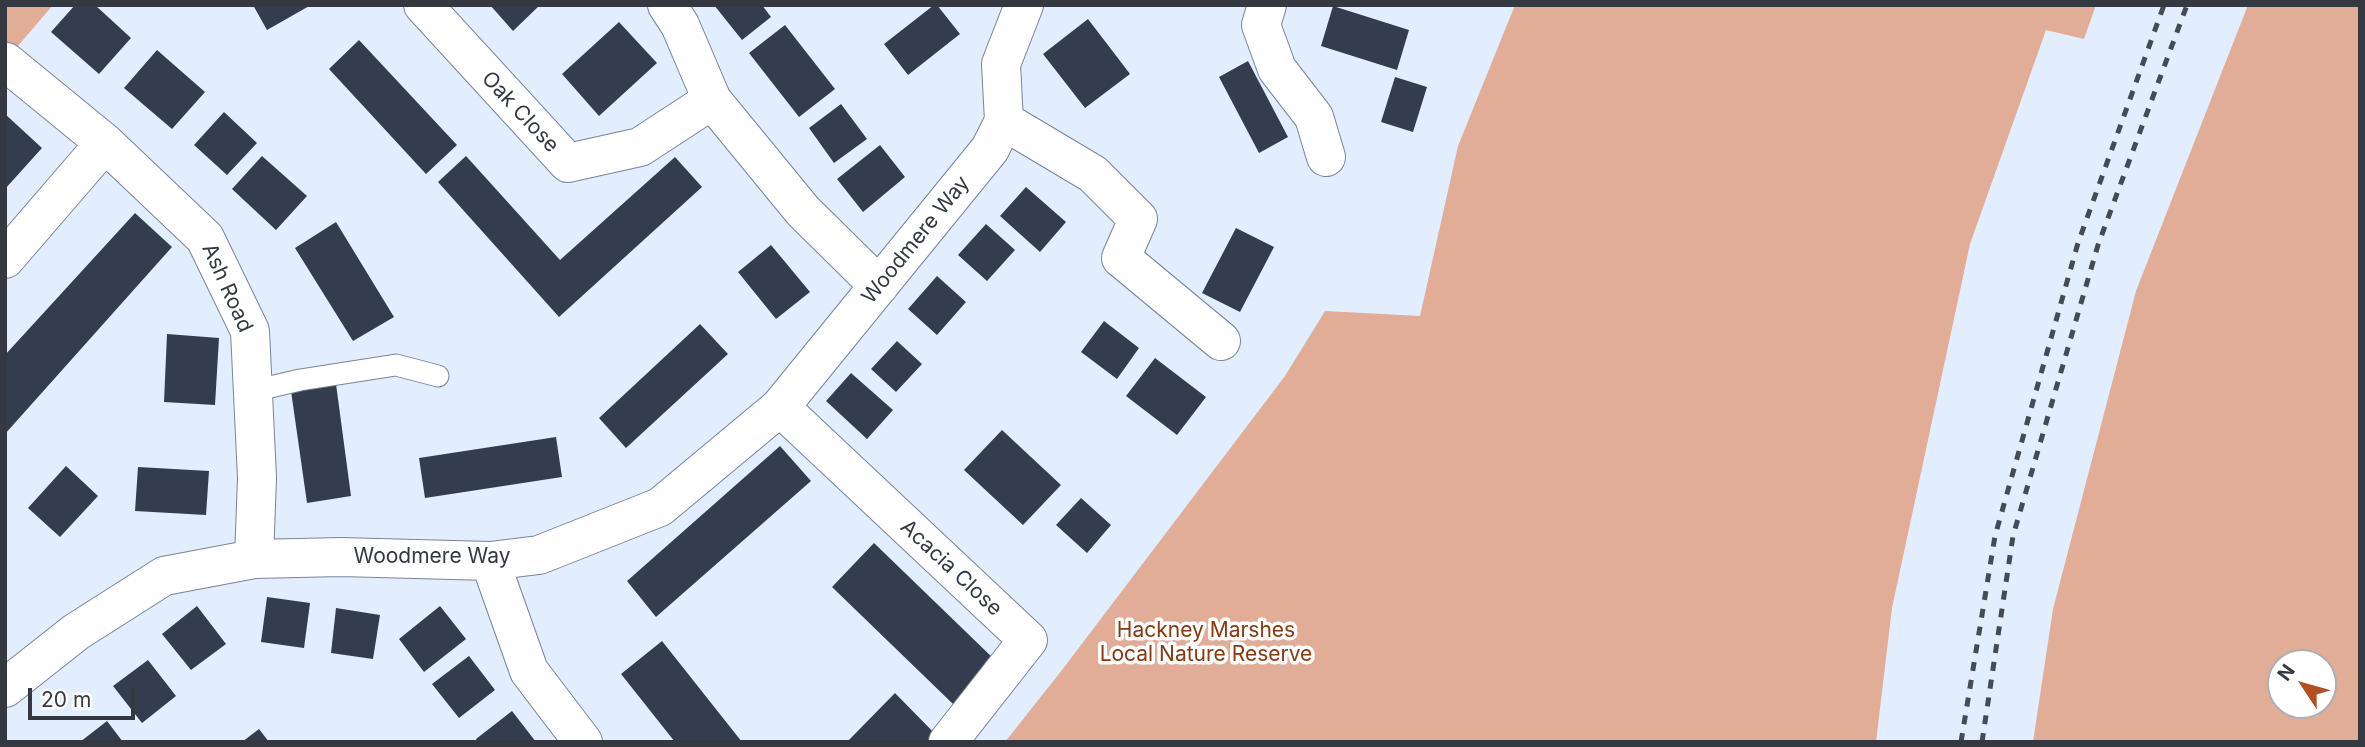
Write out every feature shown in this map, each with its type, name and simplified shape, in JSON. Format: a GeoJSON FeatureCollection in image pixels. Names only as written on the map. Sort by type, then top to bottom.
{"type":"FeatureCollection","features":[{"type":"Feature","properties":{"kind":"street","name":"Oak Close"},"geometry":{"type":"LineString","coordinates":[[423,5],[568,163],[640,147],[712,100]]}},
{"type":"Feature","properties":{"kind":"street"},"geometry":{"type":"LineString","coordinates":[[667,5],[680,25],[712,100],[803,212],[878,286]]}},
{"type":"Feature","properties":{"kind":"street"},"geometry":{"type":"LineString","coordinates":[[1024,5],[1001,64],[1004,121],[1093,174],[1138,219],[1121,258],[1221,341]]}},
{"type":"Feature","properties":{"kind":"street"},"geometry":{"type":"LineString","coordinates":[[1267,5],[1261,25],[1277,69],[1314,117],[1326,157]]}},
{"type":"Feature","properties":{"kind":"street","name":"Ash Road"},"geometry":{"type":"LineString","coordinates":[[6,62],[105,143],[205,238],[250,331],[257,478],[254,559]]}},
{"type":"Feature","properties":{"kind":"street","name":"Woodmere Way"},"geometry":{"type":"LineString","coordinates":[[5,688],[76,632],[164,576],[254,559],[341,557],[491,561],[539,555],[660,507],[780,407],[990,149],[1004,121]]}},
{"type":"Feature","properties":{"kind":"street"},"geometry":{"type":"LineString","coordinates":[[5,259],[105,143]]}},
{"type":"Feature","properties":{"kind":"street","name":"Acacia Close"},"geometry":{"type":"LineString","coordinates":[[780,407],[1028,640],[948,742]]}},
{"type":"Feature","properties":{"kind":"street"},"geometry":{"type":"LineString","coordinates":[[491,561],[529,671],[583,742]]}},
{"type":"Feature","properties":{"kind":"lane"},"geometry":{"type":"LineString","coordinates":[[253,391],[300,380],[396,365],[438,376]]}},
{"type":"Feature","properties":{"kind":"green space"},"geometry":{"type":"Polygon","coordinates":[[[5,5],[53,5],[5,61],[5,5]]]}},
{"type":"Feature","properties":{"kind":"green space","name":"Hackney Marshes Local Nature Reserve"},"geometry":{"type":"Polygon","coordinates":[[[1515,5],[2096,5],[2084,39],[2046,30],[1970,244],[1892,608],[1876,742],[1005,742],[1285,376],[1325,311],[1420,316],[1458,146],[1515,5]]]}},
{"type":"Feature","properties":{"kind":"green space"},"geometry":{"type":"Polygon","coordinates":[[[2248,5],[2360,5],[2360,742],[2033,742],[2053,609],[2136,291],[2248,5]]]}},
{"type":"Feature","properties":{"kind":"building"},"geometry":{"type":"Polygon","coordinates":[[[75,5],[95,5],[131,38],[99,74],[51,32],[75,5]]]}},
{"type":"Feature","properties":{"kind":"building"},"geometry":{"type":"Polygon","coordinates":[[[253,5],[311,5],[267,30],[253,5]]]}},
{"type":"Feature","properties":{"kind":"building"},"geometry":{"type":"Polygon","coordinates":[[[490,5],[540,5],[513,31],[490,5]]]}},
{"type":"Feature","properties":{"kind":"building"},"geometry":{"type":"Polygon","coordinates":[[[714,5],[762,5],[771,17],[742,40],[714,5]]]}},
{"type":"Feature","properties":{"kind":"building"},"geometry":{"type":"Polygon","coordinates":[[[937,5],[960,34],[908,75],[884,44],[937,5]]]}},
{"type":"Feature","properties":{"kind":"building"},"geometry":{"type":"Polygon","coordinates":[[[1333,6],[1409,30],[1397,70],[1321,46],[1333,6]]]}},
{"type":"Feature","properties":{"kind":"building"},"geometry":{"type":"Polygon","coordinates":[[[1088,19],[1130,74],[1085,108],[1043,54],[1088,19]]]}},
{"type":"Feature","properties":{"kind":"building"},"geometry":{"type":"Polygon","coordinates":[[[619,22],[657,63],[599,116],[562,74],[619,22]]]}},
{"type":"Feature","properties":{"kind":"building"},"geometry":{"type":"Polygon","coordinates":[[[785,25],[835,89],[799,117],[749,53],[785,25]]]}},
{"type":"Feature","properties":{"kind":"building"},"geometry":{"type":"Polygon","coordinates":[[[359,40],[457,145],[426,174],[329,69],[359,40]]]}},
{"type":"Feature","properties":{"kind":"building"},"geometry":{"type":"Polygon","coordinates":[[[157,50],[205,92],[172,129],[124,88],[157,50]]]}},
{"type":"Feature","properties":{"kind":"building"},"geometry":{"type":"Polygon","coordinates":[[[1248,61],[1288,137],[1259,153],[1219,77],[1248,61]]]}},
{"type":"Feature","properties":{"kind":"building"},"geometry":{"type":"Polygon","coordinates":[[[1395,77],[1427,87],[1413,132],[1381,122],[1395,77]]]}},
{"type":"Feature","properties":{"kind":"building"},"geometry":{"type":"Polygon","coordinates":[[[841,104],[867,139],[834,163],[809,128],[841,104]]]}},
{"type":"Feature","properties":{"kind":"building"},"geometry":{"type":"Polygon","coordinates":[[[224,112],[257,143],[227,175],[194,145],[224,112]]]}},
{"type":"Feature","properties":{"kind":"building"},"geometry":{"type":"Polygon","coordinates":[[[5,114],[42,148],[5,189],[5,114]]]}},
{"type":"Feature","properties":{"kind":"building"},"geometry":{"type":"Polygon","coordinates":[[[880,145],[905,177],[863,212],[837,179],[880,145]]]}},
{"type":"Feature","properties":{"kind":"building"},"geometry":{"type":"Polygon","coordinates":[[[262,156],[307,196],[276,230],[232,189],[262,156]]]}},
{"type":"Feature","properties":{"kind":"building"},"geometry":{"type":"Polygon","coordinates":[[[466,156],[560,260],[675,157],[702,187],[559,317],[438,182],[466,156]]]}},
{"type":"Feature","properties":{"kind":"building"},"geometry":{"type":"Polygon","coordinates":[[[1026,187],[1066,222],[1040,252],[1000,216],[1026,187]]]}},
{"type":"Feature","properties":{"kind":"building"},"geometry":{"type":"Polygon","coordinates":[[[135,213],[172,247],[5,434],[5,355],[135,213]]]}},
{"type":"Feature","properties":{"kind":"building"},"geometry":{"type":"Polygon","coordinates":[[[336,222],[394,317],[353,341],[295,248],[336,222]]]}},
{"type":"Feature","properties":{"kind":"building"},"geometry":{"type":"Polygon","coordinates":[[[986,224],[1015,250],[987,281],[958,255],[986,224]]]}},
{"type":"Feature","properties":{"kind":"building"},"geometry":{"type":"Polygon","coordinates":[[[1236,228],[1274,247],[1240,312],[1202,293],[1236,228]]]}},
{"type":"Feature","properties":{"kind":"building"},"geometry":{"type":"Polygon","coordinates":[[[771,245],[810,292],[776,319],[738,272],[771,245]]]}},
{"type":"Feature","properties":{"kind":"building"},"geometry":{"type":"Polygon","coordinates":[[[937,276],[966,302],[937,335],[908,309],[937,276]]]}},
{"type":"Feature","properties":{"kind":"building"},"geometry":{"type":"Polygon","coordinates":[[[1104,321],[1139,348],[1117,379],[1081,352],[1104,321]]]}},
{"type":"Feature","properties":{"kind":"building"},"geometry":{"type":"Polygon","coordinates":[[[700,324],[728,354],[626,448],[599,418],[700,324]]]}},
{"type":"Feature","properties":{"kind":"building"},"geometry":{"type":"Polygon","coordinates":[[[167,334],[219,338],[215,405],[164,402],[167,334]]]}},
{"type":"Feature","properties":{"kind":"building"},"geometry":{"type":"Polygon","coordinates":[[[897,341],[922,364],[896,392],[871,369],[897,341]]]}},
{"type":"Feature","properties":{"kind":"building"},"geometry":{"type":"Polygon","coordinates":[[[1155,358],[1206,397],[1177,435],[1126,396],[1155,358]]]}},
{"type":"Feature","properties":{"kind":"building"},"geometry":{"type":"Polygon","coordinates":[[[851,373],[893,410],[867,439],[826,401],[851,373]]]}},
{"type":"Feature","properties":{"kind":"building"},"geometry":{"type":"Polygon","coordinates":[[[336,384],[351,496],[307,503],[291,391],[336,384]]]}},
{"type":"Feature","properties":{"kind":"building"},"geometry":{"type":"Polygon","coordinates":[[[1002,430],[1061,485],[1023,525],[964,470],[1002,430]]]}},
{"type":"Feature","properties":{"kind":"building"},"geometry":{"type":"Polygon","coordinates":[[[556,437],[562,477],[425,498],[419,458],[556,437]]]}},
{"type":"Feature","properties":{"kind":"building"},"geometry":{"type":"Polygon","coordinates":[[[780,446],[811,481],[656,617],[627,581],[780,446]]]}},
{"type":"Feature","properties":{"kind":"building"},"geometry":{"type":"Polygon","coordinates":[[[66,466],[98,496],[60,537],[28,508],[66,466]]]}},
{"type":"Feature","properties":{"kind":"building"},"geometry":{"type":"Polygon","coordinates":[[[138,467],[209,471],[206,515],[135,511],[138,467]]]}},
{"type":"Feature","properties":{"kind":"building"},"geometry":{"type":"Polygon","coordinates":[[[1081,498],[1111,525],[1087,553],[1056,525],[1081,498]]]}},
{"type":"Feature","properties":{"kind":"building"},"geometry":{"type":"Polygon","coordinates":[[[874,543],[995,660],[953,704],[832,587],[874,543]]]}},
{"type":"Feature","properties":{"kind":"building"},"geometry":{"type":"Polygon","coordinates":[[[267,597],[310,603],[304,648],[261,642],[267,597]]]}},
{"type":"Feature","properties":{"kind":"building"},"geometry":{"type":"Polygon","coordinates":[[[197,606],[226,644],[191,670],[162,634],[197,606]]]}},
{"type":"Feature","properties":{"kind":"building"},"geometry":{"type":"Polygon","coordinates":[[[440,606],[466,639],[424,672],[399,639],[440,606]]]}},
{"type":"Feature","properties":{"kind":"building"},"geometry":{"type":"Polygon","coordinates":[[[336,608],[380,615],[373,659],[331,653],[336,608]]]}},
{"type":"Feature","properties":{"kind":"building"},"geometry":{"type":"Polygon","coordinates":[[[662,641],[742,742],[675,742],[621,674],[662,641]]]}},
{"type":"Feature","properties":{"kind":"building"},"geometry":{"type":"Polygon","coordinates":[[[469,656],[495,690],[459,718],[432,684],[469,656]]]}},
{"type":"Feature","properties":{"kind":"building"},"geometry":{"type":"Polygon","coordinates":[[[148,660],[176,696],[142,723],[113,686],[148,660]]]}},
{"type":"Feature","properties":{"kind":"building"},"geometry":{"type":"Polygon","coordinates":[[[895,693],[943,742],[847,742],[895,693]]]}},
{"type":"Feature","properties":{"kind":"building"},"geometry":{"type":"Polygon","coordinates":[[[512,711],[536,742],[478,742],[476,739],[512,711]]]}},
{"type":"Feature","properties":{"kind":"building"},"geometry":{"type":"Polygon","coordinates":[[[107,721],[123,742],[80,742],[107,721]]]}},
{"type":"Feature","properties":{"kind":"building"},"geometry":{"type":"Polygon","coordinates":[[[259,729],[269,742],[242,742],[259,729]]]}},
{"type":"Feature","properties":{"kind":"railway"},"geometry":{"type":"LineString","coordinates":[[1961,742],[1995,536],[2078,243],[2164,5]]}},
{"type":"Feature","properties":{"kind":"railway"},"geometry":{"type":"LineString","coordinates":[[1982,742],[2013,536],[2098,245],[2187,5]]}}]}
